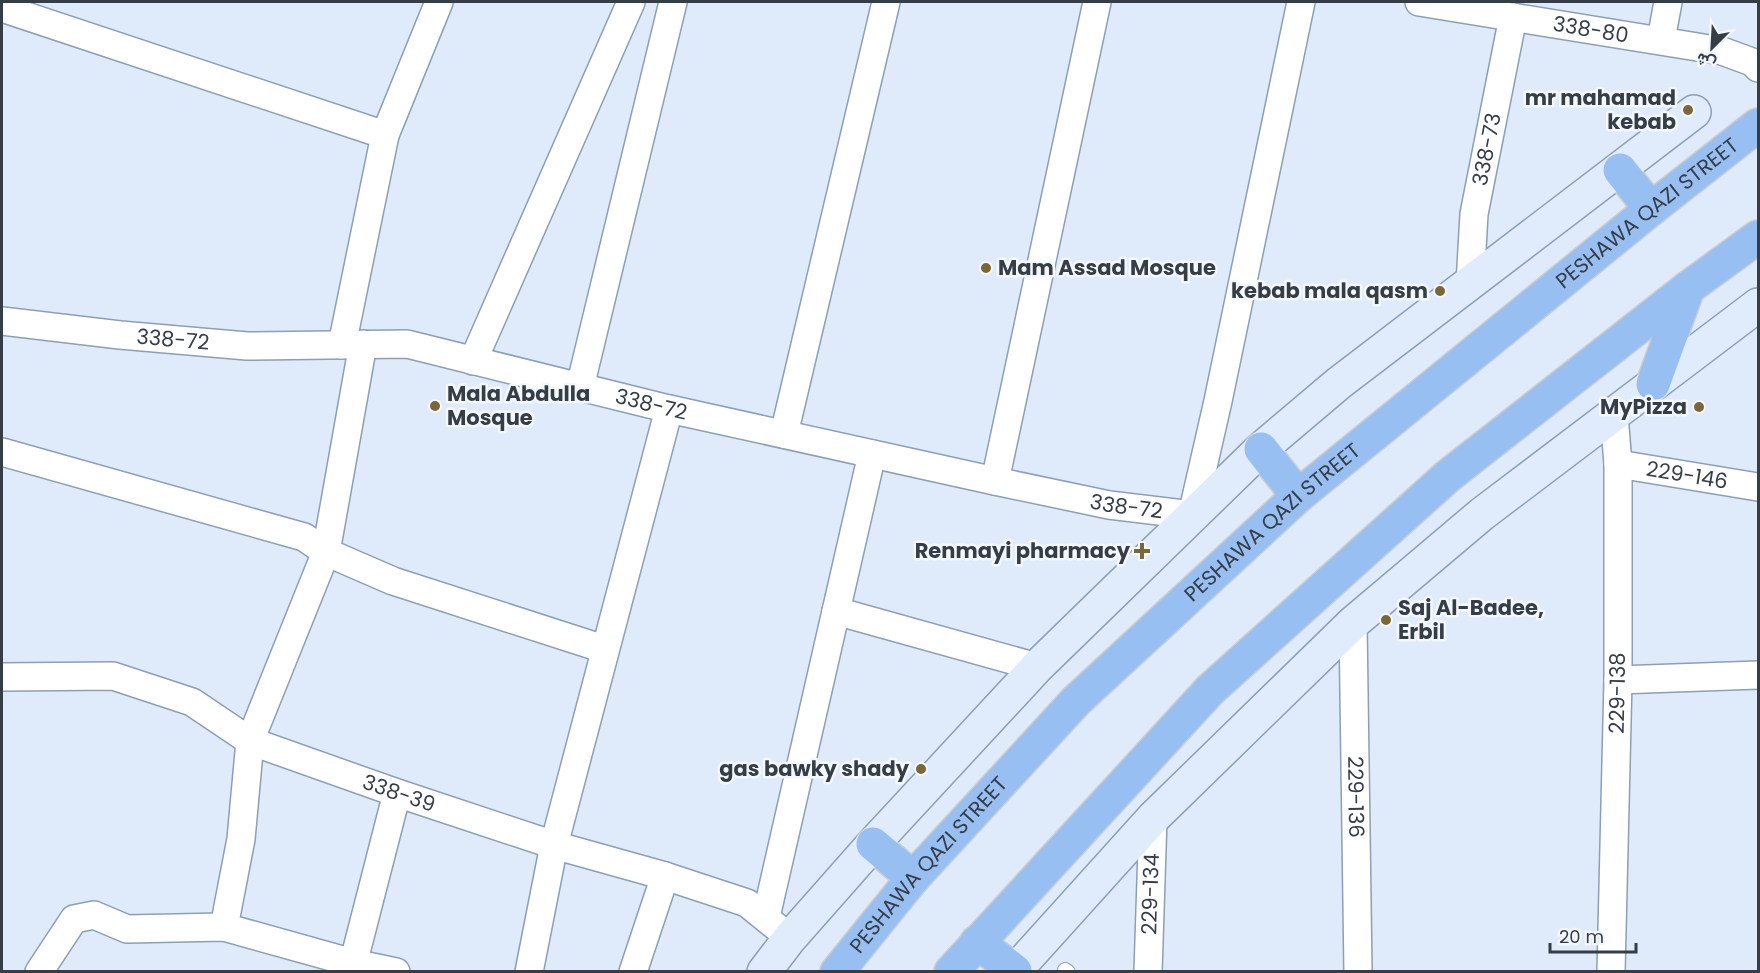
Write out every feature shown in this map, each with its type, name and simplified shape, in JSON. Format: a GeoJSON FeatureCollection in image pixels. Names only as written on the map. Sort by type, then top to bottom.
{"type":"FeatureCollection","features":[{"type":"Feature","properties":{"kind":"highway","name":"PESHAWA QAZI STREET"},"geometry":{"type":"LineString","coordinates":[[837,972],[913,878],[1076,701],[1298,496],[1758,125]]}},
{"type":"Feature","properties":{"kind":"highway"},"geometry":{"type":"LineString","coordinates":[[1620,170],[1651,210]]}},
{"type":"Feature","properties":{"kind":"highway"},"geometry":{"type":"LineString","coordinates":[[951,972],[1210,690],[1448,476],[1688,288],[1758,237]]}},
{"type":"Feature","properties":{"kind":"highway"},"geometry":{"type":"LineString","coordinates":[[1653,384],[1688,288]]}},
{"type":"Feature","properties":{"kind":"highway"},"geometry":{"type":"LineString","coordinates":[[1262,449],[1298,496]]}},
{"type":"Feature","properties":{"kind":"highway"},"geometry":{"type":"LineString","coordinates":[[873,844],[913,878]]}},
{"type":"Feature","properties":{"kind":"highway"},"geometry":{"type":"LineString","coordinates":[[977,942],[1014,971]]}},
{"type":"Feature","properties":{"kind":"street"},"geometry":{"type":"LineString","coordinates":[[224,927],[241,839],[250,741],[326,552],[353,344],[385,135],[439,2]]}},
{"type":"Feature","properties":{"kind":"street"},"geometry":{"type":"LineString","coordinates":[[473,361],[631,2]]}},
{"type":"Feature","properties":{"kind":"street"},"geometry":{"type":"LineString","coordinates":[[580,387],[673,2]]}},
{"type":"Feature","properties":{"kind":"street"},"geometry":{"type":"LineString","coordinates":[[784,434],[886,2]]}},
{"type":"Feature","properties":{"kind":"street"},"geometry":{"type":"LineString","coordinates":[[995,481],[1097,2]]}},
{"type":"Feature","properties":{"kind":"street"},"geometry":{"type":"LineString","coordinates":[[1192,516],[1301,2]]}},
{"type":"Feature","properties":{"kind":"street","name":"338-80"},"geometry":{"type":"LineString","coordinates":[[1419,2],[1479,6],[1513,16],[1722,51],[1752,62],[1758,68]]}},
{"type":"Feature","properties":{"kind":"street"},"geometry":{"type":"LineString","coordinates":[[1661,40],[1668,2]]}},
{"type":"Feature","properties":{"kind":"street"},"geometry":{"type":"LineString","coordinates":[[2,8],[385,135]]}},
{"type":"Feature","properties":{"kind":"street","name":"338-73"},"geometry":{"type":"LineString","coordinates":[[1470,284],[1474,214],[1513,16]]}},
{"type":"Feature","properties":{"kind":"street"},"geometry":{"type":"LineString","coordinates":[[778,928],[873,844],[1037,667],[1262,449],[1339,383],[1694,112]]}},
{"type":"Feature","properties":{"kind":"street"},"geometry":{"type":"LineString","coordinates":[[1014,971],[1153,818],[1353,623],[1482,514],[1758,304]]}},
{"type":"Feature","properties":{"kind":"street","name":"338-72"},"geometry":{"type":"LineString","coordinates":[[2,321],[120,335],[247,346],[407,344],[669,409],[995,481],[1109,505],[1192,516]]}},
{"type":"Feature","properties":{"kind":"street"},"geometry":{"type":"LineString","coordinates":[[529,972],[554,845],[669,409]]}},
{"type":"Feature","properties":{"kind":"street","name":"229-138"},"geometry":{"type":"LineString","coordinates":[[1611,972],[1618,680],[1618,464],[1614,415]]}},
{"type":"Feature","properties":{"kind":"street"},"geometry":{"type":"LineString","coordinates":[[2,452],[304,537],[326,552],[393,582],[604,649]]}},
{"type":"Feature","properties":{"kind":"street"},"geometry":{"type":"LineString","coordinates":[[764,972],[778,928],[836,611],[872,454]]}},
{"type":"Feature","properties":{"kind":"street","name":"229-146"},"geometry":{"type":"LineString","coordinates":[[1618,464],[1758,487]]}},
{"type":"Feature","properties":{"kind":"street"},"geometry":{"type":"LineString","coordinates":[[836,611],[1037,667]]}},
{"type":"Feature","properties":{"kind":"street","name":"229-136"},"geometry":{"type":"LineString","coordinates":[[1353,623],[1358,972]]}},
{"type":"Feature","properties":{"kind":"street"},"geometry":{"type":"LineString","coordinates":[[1618,680],[1758,675]]}},
{"type":"Feature","properties":{"kind":"street","name":"338-39"},"geometry":{"type":"LineString","coordinates":[[2,677],[113,676],[192,702],[250,741],[554,845],[665,876],[747,903],[778,928]]}},
{"type":"Feature","properties":{"kind":"street"},"geometry":{"type":"LineString","coordinates":[[352,967],[397,793]]}},
{"type":"Feature","properties":{"kind":"street","name":"229-134"},"geometry":{"type":"LineString","coordinates":[[1148,972],[1153,818]]}},
{"type":"Feature","properties":{"kind":"street"},"geometry":{"type":"LineString","coordinates":[[633,972],[665,876]]}},
{"type":"Feature","properties":{"kind":"street"},"geometry":{"type":"LineString","coordinates":[[39,972],[74,919],[94,915],[127,929],[224,927],[352,967],[396,972]]}},
{"type":"Feature","properties":{"kind":"place","name":"mr mahamad kebab"},"geometry":{"type":"Point","coordinates":[1688,110]}},
{"type":"Feature","properties":{"kind":"place","name":"Mam Assad Mosque"},"geometry":{"type":"Point","coordinates":[986,268]}},
{"type":"Feature","properties":{"kind":"place","name":"kebab mala qasm"},"geometry":{"type":"Point","coordinates":[1440,291]}},
{"type":"Feature","properties":{"kind":"place","name":"Mala Abdulla Mosque"},"geometry":{"type":"Point","coordinates":[435,406]}},
{"type":"Feature","properties":{"kind":"place","name":"MyPizza"},"geometry":{"type":"Point","coordinates":[1699,407]}},
{"type":"Feature","properties":{"kind":"place","name":"Renmayi pharmacy"},"geometry":{"type":"Point","coordinates":[1142,551]}},
{"type":"Feature","properties":{"kind":"place","name":"Saj Al-Badee, Erbil"},"geometry":{"type":"Point","coordinates":[1386,620]}},
{"type":"Feature","properties":{"kind":"place","name":"gas bawky shady"},"geometry":{"type":"Point","coordinates":[921,769]}}]}
